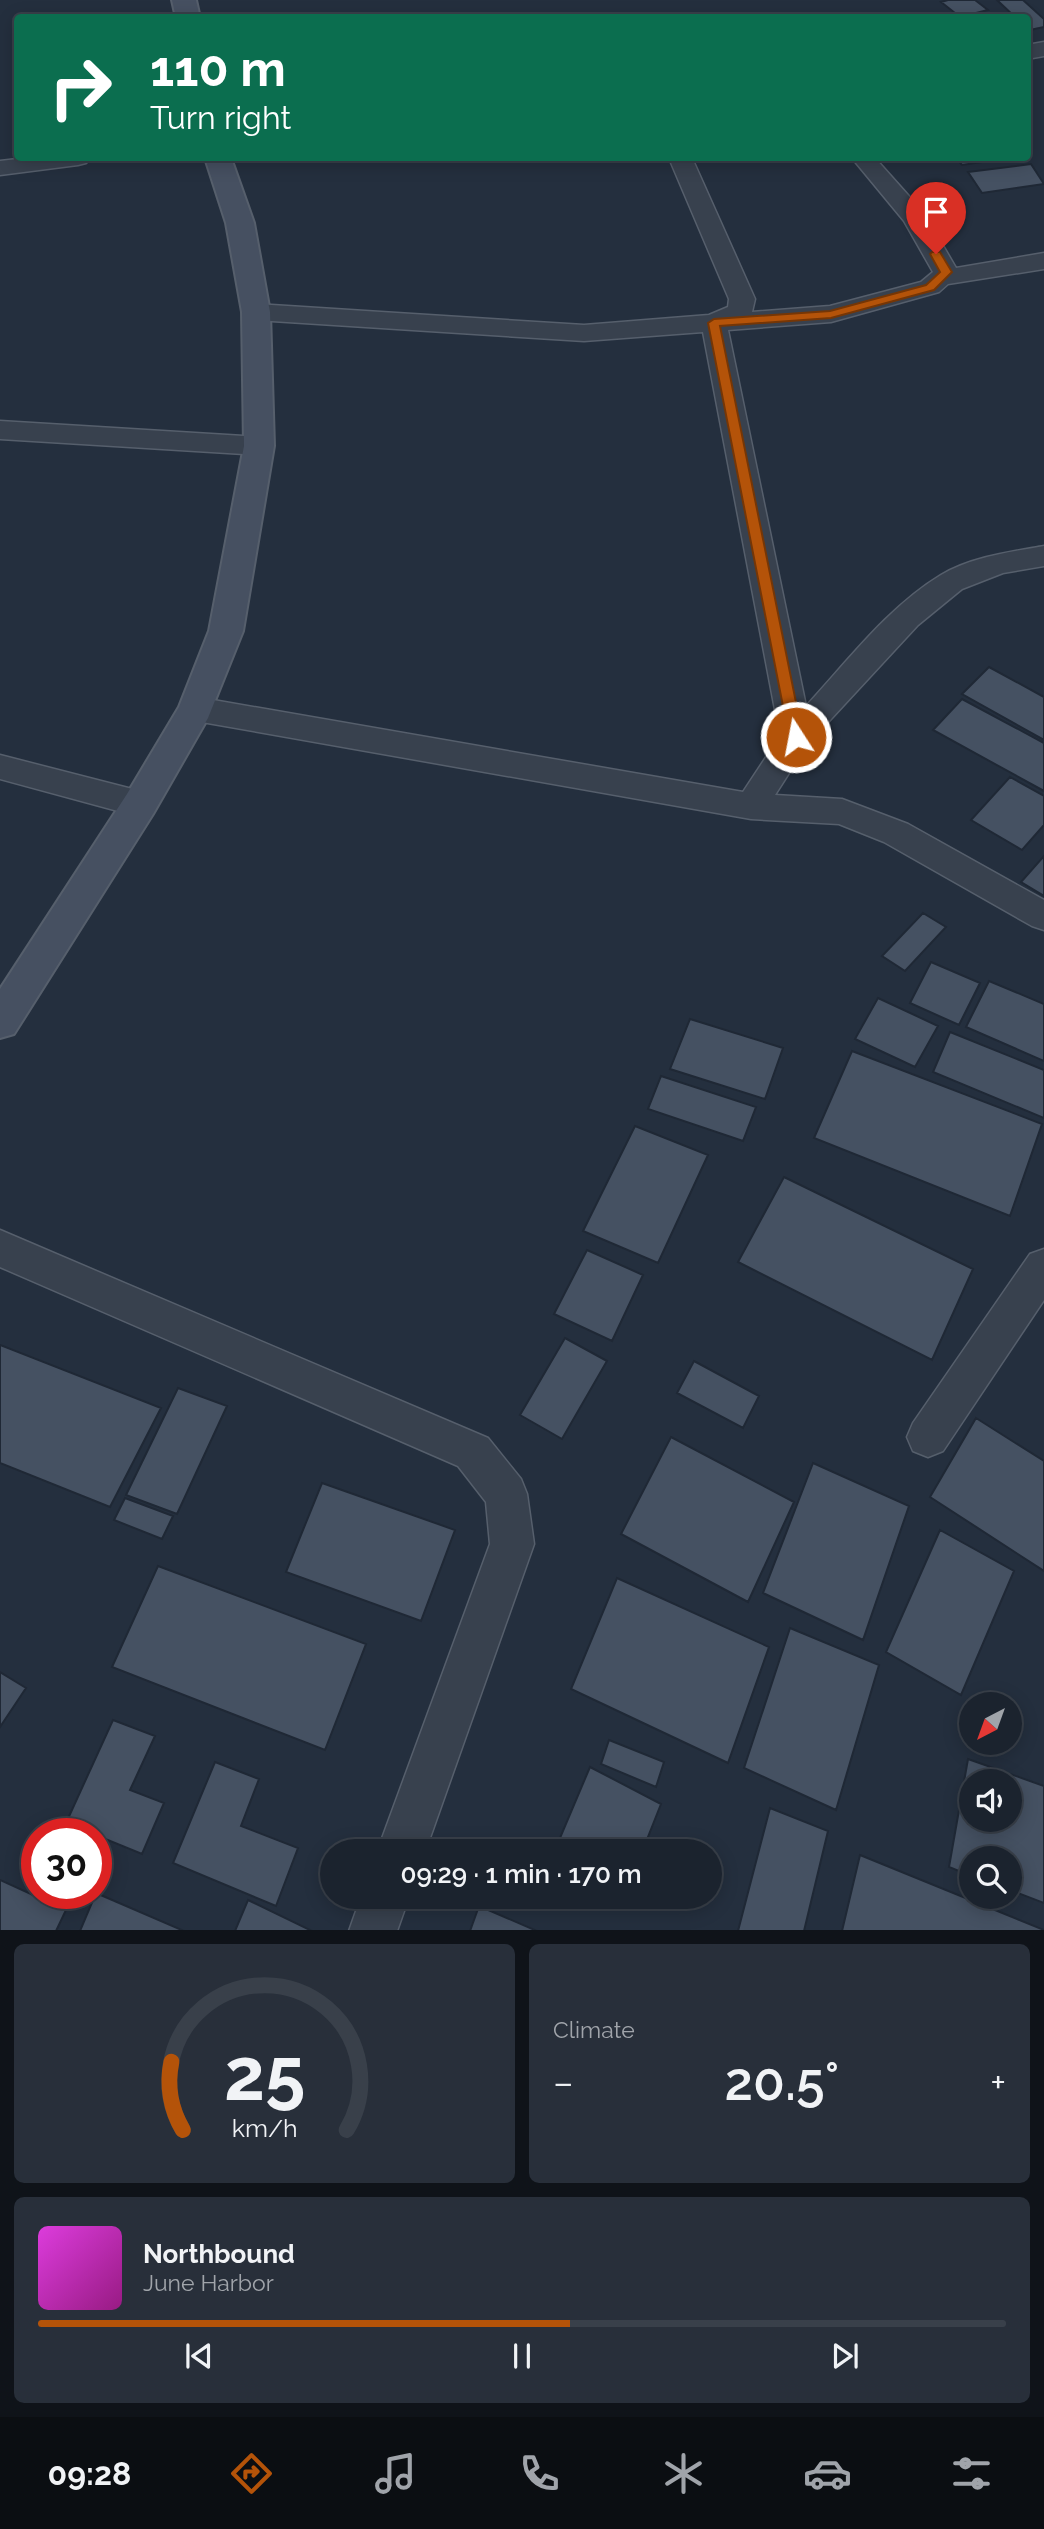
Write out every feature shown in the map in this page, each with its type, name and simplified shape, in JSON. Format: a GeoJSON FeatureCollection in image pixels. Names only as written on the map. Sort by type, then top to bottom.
{"type":"FeatureCollection","features":[{"type":"Feature","properties":{"kind":"street"},"geometry":{"type":"LineString","coordinates":[[0,168],[55,161]]}},
{"type":"Feature","properties":{"kind":"street"},"geometry":{"type":"LineString","coordinates":[[0,1022],[140,804],[196,709],[226,631],[259,446],[256,312],[240,223],[219,161]]}},
{"type":"Feature","properties":{"kind":"street"},"geometry":{"type":"LineString","coordinates":[[681,161],[741,299],[740,311],[714,323]]}},
{"type":"Feature","properties":{"kind":"street"},"geometry":{"type":"LineString","coordinates":[[256,312],[584,332],[831,314],[930,287],[946,272],[915,218],[866,161]]}},
{"type":"Feature","properties":{"kind":"street"},"geometry":{"type":"LineString","coordinates":[[940,278],[1044,261]]}},
{"type":"Feature","properties":{"kind":"street"},"geometry":{"type":"LineString","coordinates":[[714,323],[796,737]]}},
{"type":"Feature","properties":{"kind":"street"},"geometry":{"type":"LineString","coordinates":[[0,430],[259,446]]}},
{"type":"Feature","properties":{"kind":"street"},"geometry":{"type":"LineString","coordinates":[[751,806],[796,737],[907,617],[952,582],[998,564],[1044,556]]}},
{"type":"Feature","properties":{"kind":"street"},"geometry":{"type":"LineString","coordinates":[[196,709],[751,806],[842,813],[897,833],[1044,916]]}},
{"type":"Feature","properties":{"kind":"street"},"geometry":{"type":"LineString","coordinates":[[0,767],[140,804]]}},
{"type":"Feature","properties":{"kind":"street"},"geometry":{"type":"LineString","coordinates":[[0,1248],[473,1452],[506,1494],[512,1544],[406,1839]]}},
{"type":"Feature","properties":{"kind":"street"},"geometry":{"type":"LineString","coordinates":[[928,1437],[1044,1267]]}},
{"type":"Feature","properties":{"kind":"street"},"geometry":{"type":"LineString","coordinates":[[373,1930],[381,1909]]}},
{"type":"Feature","properties":{"kind":"building"},"geometry":{"type":"Polygon","coordinates":[[[975,0],[988,10],[956,14],[941,2],[975,0]]]}},
{"type":"Feature","properties":{"kind":"building"},"geometry":{"type":"Polygon","coordinates":[[[997,0],[1023,0],[1044,19],[1044,27],[1031,30],[1031,14],[1012,14],[997,0]]]}},
{"type":"Feature","properties":{"kind":"building"},"geometry":{"type":"Polygon","coordinates":[[[959,161],[989,161],[962,165],[959,161]]]}},
{"type":"Feature","properties":{"kind":"building"},"geometry":{"type":"Polygon","coordinates":[[[1031,164],[1044,184],[982,193],[968,172],[1031,164]]]}},
{"type":"Feature","properties":{"kind":"building"},"geometry":{"type":"Polygon","coordinates":[[[989,667],[1044,697],[1044,740],[962,694],[989,667]]]}},
{"type":"Feature","properties":{"kind":"building"},"geometry":{"type":"Polygon","coordinates":[[[962,699],[1044,743],[1044,791],[933,730],[962,699]]]}},
{"type":"Feature","properties":{"kind":"building"},"geometry":{"type":"Polygon","coordinates":[[[1010,777],[1044,796],[1044,825],[1022,850],[971,820],[1010,777]]]}},
{"type":"Feature","properties":{"kind":"building"},"geometry":{"type":"Polygon","coordinates":[[[1044,856],[1044,896],[1021,882],[1044,856]]]}},
{"type":"Feature","properties":{"kind":"building"},"geometry":{"type":"Polygon","coordinates":[[[923,913],[946,927],[905,971],[882,956],[923,913]]]}},
{"type":"Feature","properties":{"kind":"building"},"geometry":{"type":"Polygon","coordinates":[[[931,962],[980,983],[959,1025],[910,1003],[931,962]]]}},
{"type":"Feature","properties":{"kind":"building"},"geometry":{"type":"Polygon","coordinates":[[[989,981],[1044,1004],[1044,1061],[966,1027],[989,981]]]}},
{"type":"Feature","properties":{"kind":"building"},"geometry":{"type":"Polygon","coordinates":[[[878,998],[938,1026],[915,1067],[855,1039],[878,998]]]}},
{"type":"Feature","properties":{"kind":"building"},"geometry":{"type":"Polygon","coordinates":[[[690,1019],[783,1048],[765,1099],[670,1069],[690,1019]]]}},
{"type":"Feature","properties":{"kind":"building"},"geometry":{"type":"Polygon","coordinates":[[[950,1032],[1044,1070],[1044,1118],[933,1072],[950,1032]]]}},
{"type":"Feature","properties":{"kind":"building"},"geometry":{"type":"Polygon","coordinates":[[[852,1051],[1042,1124],[1010,1216],[814,1138],[852,1051]]]}},
{"type":"Feature","properties":{"kind":"building"},"geometry":{"type":"Polygon","coordinates":[[[661,1076],[756,1107],[743,1141],[648,1109],[661,1076]]]}},
{"type":"Feature","properties":{"kind":"building"},"geometry":{"type":"Polygon","coordinates":[[[635,1126],[708,1155],[658,1263],[583,1231],[635,1126]]]}},
{"type":"Feature","properties":{"kind":"building"},"geometry":{"type":"Polygon","coordinates":[[[784,1177],[973,1269],[932,1360],[738,1262],[784,1177]]]}},
{"type":"Feature","properties":{"kind":"building"},"geometry":{"type":"Polygon","coordinates":[[[587,1250],[643,1275],[612,1341],[554,1314],[587,1250]]]}},
{"type":"Feature","properties":{"kind":"building"},"geometry":{"type":"Polygon","coordinates":[[[565,1338],[607,1361],[562,1439],[520,1415],[565,1338]]]}},
{"type":"Feature","properties":{"kind":"building"},"geometry":{"type":"Polygon","coordinates":[[[0,1345],[161,1408],[110,1507],[0,1463],[0,1345]]]}},
{"type":"Feature","properties":{"kind":"building"},"geometry":{"type":"Polygon","coordinates":[[[694,1361],[759,1396],[743,1428],[677,1393],[694,1361]]]}},
{"type":"Feature","properties":{"kind":"building"},"geometry":{"type":"Polygon","coordinates":[[[178,1388],[227,1406],[177,1514],[126,1495],[178,1388]]]}},
{"type":"Feature","properties":{"kind":"building"},"geometry":{"type":"Polygon","coordinates":[[[976,1418],[1044,1461],[1044,1571],[930,1497],[976,1418]]]}},
{"type":"Feature","properties":{"kind":"building"},"geometry":{"type":"Polygon","coordinates":[[[671,1437],[794,1502],[748,1602],[621,1534],[671,1437]]]}},
{"type":"Feature","properties":{"kind":"building"},"geometry":{"type":"Polygon","coordinates":[[[813,1463],[909,1506],[863,1640],[763,1593],[813,1463]]]}},
{"type":"Feature","properties":{"kind":"building"},"geometry":{"type":"Polygon","coordinates":[[[322,1483],[455,1530],[421,1621],[286,1572],[322,1483]]]}},
{"type":"Feature","properties":{"kind":"building"},"geometry":{"type":"Polygon","coordinates":[[[125,1498],[173,1516],[162,1539],[114,1520],[125,1498]]]}},
{"type":"Feature","properties":{"kind":"building"},"geometry":{"type":"Polygon","coordinates":[[[940,1530],[1014,1571],[962,1692],[959,1694],[886,1652],[940,1530]]]}},
{"type":"Feature","properties":{"kind":"building"},"geometry":{"type":"Polygon","coordinates":[[[158,1566],[366,1644],[325,1750],[112,1667],[158,1566]]]}},
{"type":"Feature","properties":{"kind":"building"},"geometry":{"type":"Polygon","coordinates":[[[617,1578],[769,1647],[728,1763],[571,1689],[617,1578]]]}},
{"type":"Feature","properties":{"kind":"building"},"geometry":{"type":"Polygon","coordinates":[[[790,1628],[879,1665],[836,1810],[744,1768],[790,1628]]]}},
{"type":"Feature","properties":{"kind":"building"},"geometry":{"type":"Polygon","coordinates":[[[0,1672],[26,1688],[0,1727],[0,1672]]]}},
{"type":"Feature","properties":{"kind":"building"},"geometry":{"type":"Polygon","coordinates":[[[113,1720],[155,1736],[130,1790],[164,1803],[142,1854],[112,1842],[112,1818],[68,1818],[113,1720]]]}},
{"type":"Feature","properties":{"kind":"building"},"geometry":{"type":"Polygon","coordinates":[[[609,1740],[664,1762],[656,1787],[601,1764],[609,1740]]]}},
{"type":"Feature","properties":{"kind":"building"},"geometry":{"type":"Polygon","coordinates":[[[968,1759],[996,1769],[966,1769],[968,1759]]]}},
{"type":"Feature","properties":{"kind":"building"},"geometry":{"type":"Polygon","coordinates":[[[215,1762],[259,1779],[241,1826],[298,1848],[276,1906],[173,1863],[215,1762]]]}},
{"type":"Feature","properties":{"kind":"building"},"geometry":{"type":"Polygon","coordinates":[[[590,1767],[661,1804],[647,1839],[560,1839],[590,1767]]]}},
{"type":"Feature","properties":{"kind":"building"},"geometry":{"type":"Polygon","coordinates":[[[1022,1778],[1044,1786],[1044,1903],[1022,1895],[1022,1846],[959,1846],[959,1871],[949,1867],[959,1810],[959,1832],[1022,1832],[1022,1778]]]}},
{"type":"Feature","properties":{"kind":"building"},"geometry":{"type":"Polygon","coordinates":[[[770,1808],[828,1831],[804,1930],[738,1930],[770,1808]]]}},
{"type":"Feature","properties":{"kind":"building"},"geometry":{"type":"Polygon","coordinates":[[[860,1855],[959,1895],[959,1909],[992,1909],[1044,1930],[842,1930],[860,1855]]]}},
{"type":"Feature","properties":{"kind":"building"},"geometry":{"type":"Polygon","coordinates":[[[0,1880],[21,1890],[21,1909],[66,1910],[56,1930],[0,1930],[0,1880]]]}},
{"type":"Feature","properties":{"kind":"building"},"geometry":{"type":"Polygon","coordinates":[[[112,1900],[182,1930],[80,1930],[89,1909],[112,1909],[112,1900]]]}},
{"type":"Feature","properties":{"kind":"building"},"geometry":{"type":"Polygon","coordinates":[[[248,1900],[310,1930],[235,1930],[248,1900]]]}},
{"type":"Feature","properties":{"kind":"building"},"geometry":{"type":"Polygon","coordinates":[[[478,1909],[486,1909],[535,1930],[470,1930],[478,1909]]]}},
{"type":"Feature","properties":{"kind":"route"},"geometry":{"type":"LineString","coordinates":[[796,737],[714,323],[831,314],[930,287],[946,272],[936,254]]}}]}
